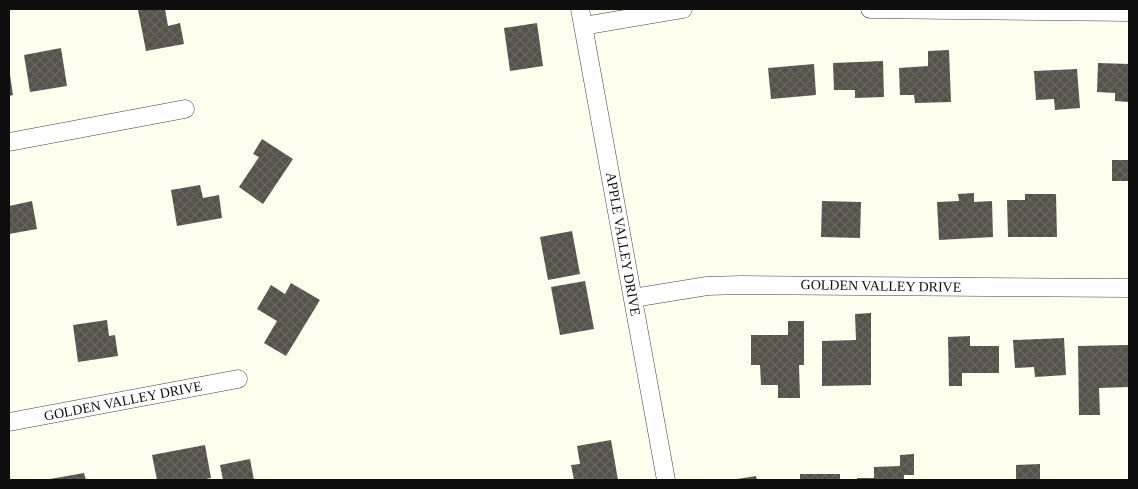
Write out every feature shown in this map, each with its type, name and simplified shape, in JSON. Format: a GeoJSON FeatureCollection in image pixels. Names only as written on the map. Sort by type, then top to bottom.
{"type":"FeatureCollection","features":[{"type":"Feature","properties":{"kind":"street","name":"APPLE VALLEY DRIVE"},"geometry":{"type":"LineString","coordinates":[[580,9],[666,480]]}},
{"type":"Feature","properties":{"kind":"street"},"geometry":{"type":"LineString","coordinates":[[583,26],[683,9]]}},
{"type":"Feature","properties":{"kind":"street"},"geometry":{"type":"LineString","coordinates":[[870,9],[1129,12]]}},
{"type":"Feature","properties":{"kind":"street"},"geometry":{"type":"LineString","coordinates":[[9,142],[185,109]]}},
{"type":"Feature","properties":{"kind":"street","name":"GOLDEN VALLEY DRIVE"},"geometry":{"type":"LineString","coordinates":[[633,298],[707,286],[741,285],[1129,288]]}},
{"type":"Feature","properties":{"kind":"street","name":"GOLDEN VALLEY DRIVE"},"geometry":{"type":"LineString","coordinates":[[9,422],[238,379]]}},
{"type":"Feature","properties":{"kind":"building"},"geometry":{"type":"Polygon","coordinates":[[[165,9],[168,26],[180,23],[184,44],[146,51],[138,10],[165,9]]]}},
{"type":"Feature","properties":{"kind":"building"},"geometry":{"type":"Polygon","coordinates":[[[537,23],[543,66],[510,71],[504,28],[537,23]]]}},
{"type":"Feature","properties":{"kind":"building"},"geometry":{"type":"Polygon","coordinates":[[[61,48],[67,86],[30,92],[24,55],[61,48]]]}},
{"type":"Feature","properties":{"kind":"building"},"geometry":{"type":"Polygon","coordinates":[[[949,50],[951,102],[915,103],[914,95],[900,95],[899,68],[928,66],[928,51],[949,50]]]}},
{"type":"Feature","properties":{"kind":"building"},"geometry":{"type":"Polygon","coordinates":[[[883,61],[884,97],[855,98],[855,90],[834,90],[833,63],[883,61]]]}},
{"type":"Feature","properties":{"kind":"building"},"geometry":{"type":"Polygon","coordinates":[[[1098,63],[1129,64],[1129,102],[1115,101],[1115,93],[1097,92],[1098,63]]]}},
{"type":"Feature","properties":{"kind":"building"},"geometry":{"type":"Polygon","coordinates":[[[814,64],[816,95],[771,99],[768,68],[814,64]]]}},
{"type":"Feature","properties":{"kind":"building"},"geometry":{"type":"Polygon","coordinates":[[[1077,69],[1080,108],[1055,110],[1054,99],[1036,100],[1034,71],[1077,69]]]}},
{"type":"Feature","properties":{"kind":"building"},"geometry":{"type":"Polygon","coordinates":[[[9,75],[13,95],[9,96],[9,75]]]}},
{"type":"Feature","properties":{"kind":"building"},"geometry":{"type":"Polygon","coordinates":[[[262,139],[293,159],[263,204],[239,187],[259,157],[253,154],[262,139]]]}},
{"type":"Feature","properties":{"kind":"building"},"geometry":{"type":"Polygon","coordinates":[[[1112,160],[1129,160],[1129,181],[1112,181],[1112,160]]]}},
{"type":"Feature","properties":{"kind":"building"},"geometry":{"type":"Polygon","coordinates":[[[200,185],[203,198],[219,195],[222,218],[177,226],[171,190],[200,185]]]}},
{"type":"Feature","properties":{"kind":"building"},"geometry":{"type":"Polygon","coordinates":[[[974,193],[974,202],[992,201],[993,237],[939,240],[937,202],[959,201],[958,194],[974,193]]]}},
{"type":"Feature","properties":{"kind":"building"},"geometry":{"type":"Polygon","coordinates":[[[1025,194],[1056,194],[1057,237],[1008,237],[1007,200],[1025,200],[1025,194]]]}},
{"type":"Feature","properties":{"kind":"building"},"geometry":{"type":"Polygon","coordinates":[[[32,201],[37,229],[9,234],[9,206],[32,201]]]}},
{"type":"Feature","properties":{"kind":"building"},"geometry":{"type":"Polygon","coordinates":[[[822,201],[861,202],[860,238],[821,237],[822,201]]]}},
{"type":"Feature","properties":{"kind":"building"},"geometry":{"type":"Polygon","coordinates":[[[572,231],[580,274],[548,280],[540,237],[572,231]]]}},
{"type":"Feature","properties":{"kind":"building"},"geometry":{"type":"Polygon","coordinates":[[[585,281],[594,329],[560,335],[551,287],[585,281]]]}},
{"type":"Feature","properties":{"kind":"building"},"geometry":{"type":"Polygon","coordinates":[[[291,283],[320,300],[286,356],[264,343],[277,321],[257,309],[271,285],[285,294],[291,283]]]}},
{"type":"Feature","properties":{"kind":"building"},"geometry":{"type":"Polygon","coordinates":[[[871,313],[871,385],[822,386],[822,341],[856,340],[855,314],[871,313]]]}},
{"type":"Feature","properties":{"kind":"building"},"geometry":{"type":"Polygon","coordinates":[[[107,320],[109,336],[115,335],[118,356],[78,362],[73,325],[107,320]]]}},
{"type":"Feature","properties":{"kind":"building"},"geometry":{"type":"Polygon","coordinates":[[[788,321],[804,321],[804,365],[799,365],[800,398],[778,398],[778,385],[761,385],[760,365],[751,365],[751,335],[788,335],[788,321]]]}},
{"type":"Feature","properties":{"kind":"building"},"geometry":{"type":"Polygon","coordinates":[[[970,336],[970,346],[999,346],[999,373],[962,373],[962,386],[949,386],[948,337],[970,336]]]}},
{"type":"Feature","properties":{"kind":"building"},"geometry":{"type":"Polygon","coordinates":[[[1064,338],[1066,375],[1035,377],[1034,367],[1015,368],[1013,340],[1064,338]]]}},
{"type":"Feature","properties":{"kind":"building"},"geometry":{"type":"Polygon","coordinates":[[[1129,345],[1129,387],[1099,388],[1100,415],[1079,415],[1078,346],[1129,345]]]}},
{"type":"Feature","properties":{"kind":"building"},"geometry":{"type":"Polygon","coordinates":[[[611,440],[618,480],[574,480],[571,465],[580,464],[577,446],[611,440]]]}},
{"type":"Feature","properties":{"kind":"building"},"geometry":{"type":"Polygon","coordinates":[[[205,445],[211,478],[200,480],[157,480],[152,455],[205,445]]]}},
{"type":"Feature","properties":{"kind":"building"},"geometry":{"type":"Polygon","coordinates":[[[914,454],[914,475],[904,475],[904,480],[857,480],[857,478],[874,478],[874,467],[900,466],[900,455],[914,454]]]}},
{"type":"Feature","properties":{"kind":"building"},"geometry":{"type":"Polygon","coordinates":[[[250,459],[254,480],[223,480],[220,465],[250,459]]]}},
{"type":"Feature","properties":{"kind":"building"},"geometry":{"type":"Polygon","coordinates":[[[1040,464],[1040,480],[1016,480],[1016,465],[1040,464]]]}},
{"type":"Feature","properties":{"kind":"building"},"geometry":{"type":"Polygon","coordinates":[[[84,473],[86,480],[50,480],[50,479],[84,473]]]}},
{"type":"Feature","properties":{"kind":"building"},"geometry":{"type":"Polygon","coordinates":[[[800,474],[840,474],[840,480],[800,480],[800,474]]]}},
{"type":"Feature","properties":{"kind":"building"},"geometry":{"type":"Polygon","coordinates":[[[756,476],[757,480],[737,480],[737,479],[756,476]]]}}]}
